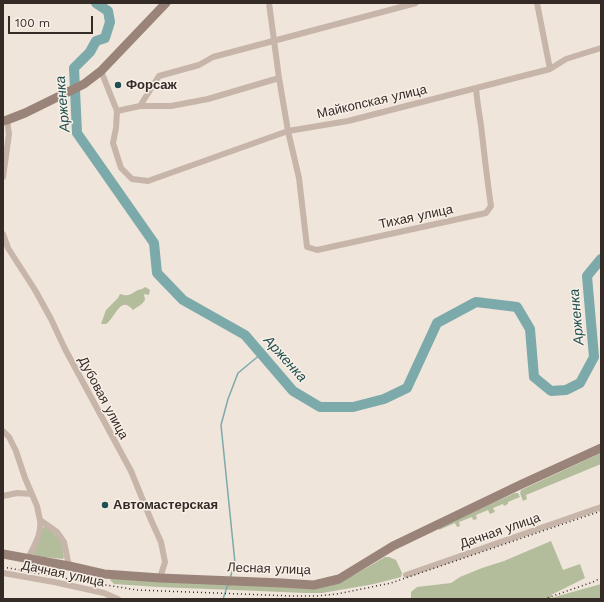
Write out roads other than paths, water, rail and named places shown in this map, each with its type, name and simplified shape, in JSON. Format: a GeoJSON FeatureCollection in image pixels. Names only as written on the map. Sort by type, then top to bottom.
{"type":"FeatureCollection","features":[{"type":"Feature","properties":{"kind":"street"},"geometry":{"type":"LineString","coordinates":[[3,177],[9,134],[5,120],[25,113],[84,84],[101,71],[166,3]]}},
{"type":"Feature","properties":{"kind":"street"},"geometry":{"type":"LineString","coordinates":[[270,3],[279,78],[288,131]]}},
{"type":"Feature","properties":{"kind":"street"},"geometry":{"type":"LineString","coordinates":[[140,106],[159,76],[199,65],[213,57],[416,3]]}},
{"type":"Feature","properties":{"kind":"street"},"geometry":{"type":"LineString","coordinates":[[537,3],[550,69]]}},
{"type":"Feature","properties":{"kind":"street","name":"Майкопская улица"},"geometry":{"type":"LineString","coordinates":[[117,112],[113,143],[121,168],[132,179],[148,181],[288,131],[348,121],[550,69],[566,59],[601,48]]}},
{"type":"Feature","properties":{"kind":"street"},"geometry":{"type":"LineString","coordinates":[[101,71],[117,112],[140,106],[171,106],[208,99],[279,78]]}},
{"type":"Feature","properties":{"kind":"street","name":"Тихая улица"},"geometry":{"type":"LineString","coordinates":[[288,131],[299,178],[307,247],[317,250],[486,213],[491,206],[476,88]]}},
{"type":"Feature","properties":{"kind":"street","name":"Дубовая улица"},"geometry":{"type":"LineString","coordinates":[[3,234],[8,248],[35,290],[51,319],[65,349],[130,471],[161,542],[165,562],[160,578]]}},
{"type":"Feature","properties":{"kind":"street"},"geometry":{"type":"LineString","coordinates":[[3,431],[9,437],[16,451],[37,506],[40,520],[40,535],[28,559]]}},
{"type":"Feature","properties":{"kind":"street","name":"Лесная улица"},"geometry":{"type":"LineString","coordinates":[[3,554],[104,574],[314,585],[339,579],[393,546],[601,448]]}},
{"type":"Feature","properties":{"kind":"street"},"geometry":{"type":"LineString","coordinates":[[3,496],[17,493],[32,494]]}},
{"type":"Feature","properties":{"kind":"street","name":"Дачная улица"},"geometry":{"type":"LineString","coordinates":[[406,575],[601,507]]}},
{"type":"Feature","properties":{"kind":"street"},"geometry":{"type":"LineString","coordinates":[[40,520],[52,528],[61,537],[64,542],[69,566]]}},
{"type":"Feature","properties":{"kind":"street","name":"Дачная улица"},"geometry":{"type":"LineString","coordinates":[[3,573],[104,593],[118,599]]}},
{"type":"Feature","properties":{"kind":"waterway","name":"Арженка"},"geometry":{"type":"LineString","coordinates":[[96,3],[108,11],[110,22],[105,38],[96,41],[90,52],[74,68],[77,133],[154,243],[157,273],[183,300],[245,335],[293,391],[320,407],[353,407],[384,399],[407,388],[437,323],[476,302],[517,307],[530,329],[534,377],[551,391],[566,390],[580,383],[594,357],[587,276],[601,259]]}},
{"type":"Feature","properties":{"kind":"waterway"},"geometry":{"type":"LineString","coordinates":[[230,578],[235,563],[221,425],[228,399],[238,373],[261,354]]}},
{"type":"Feature","properties":{"kind":"waterway"},"geometry":{"type":"LineString","coordinates":[[223,599],[228,584]]}},
{"type":"Feature","properties":{"kind":"railway"},"geometry":{"type":"LineString","coordinates":[[3,567],[137,590],[316,596],[337,594],[391,583],[601,511]]}},
{"type":"Feature","properties":{"kind":"railway"},"geometry":{"type":"LineString","coordinates":[[544,599],[601,578]]}},
{"type":"Feature","properties":{"kind":"place","name":"Форсаж"},"geometry":{"type":"Point","coordinates":[118,85]}},
{"type":"Feature","properties":{"kind":"place","name":"Автомастерская"},"geometry":{"type":"Point","coordinates":[105,505]}}]}
